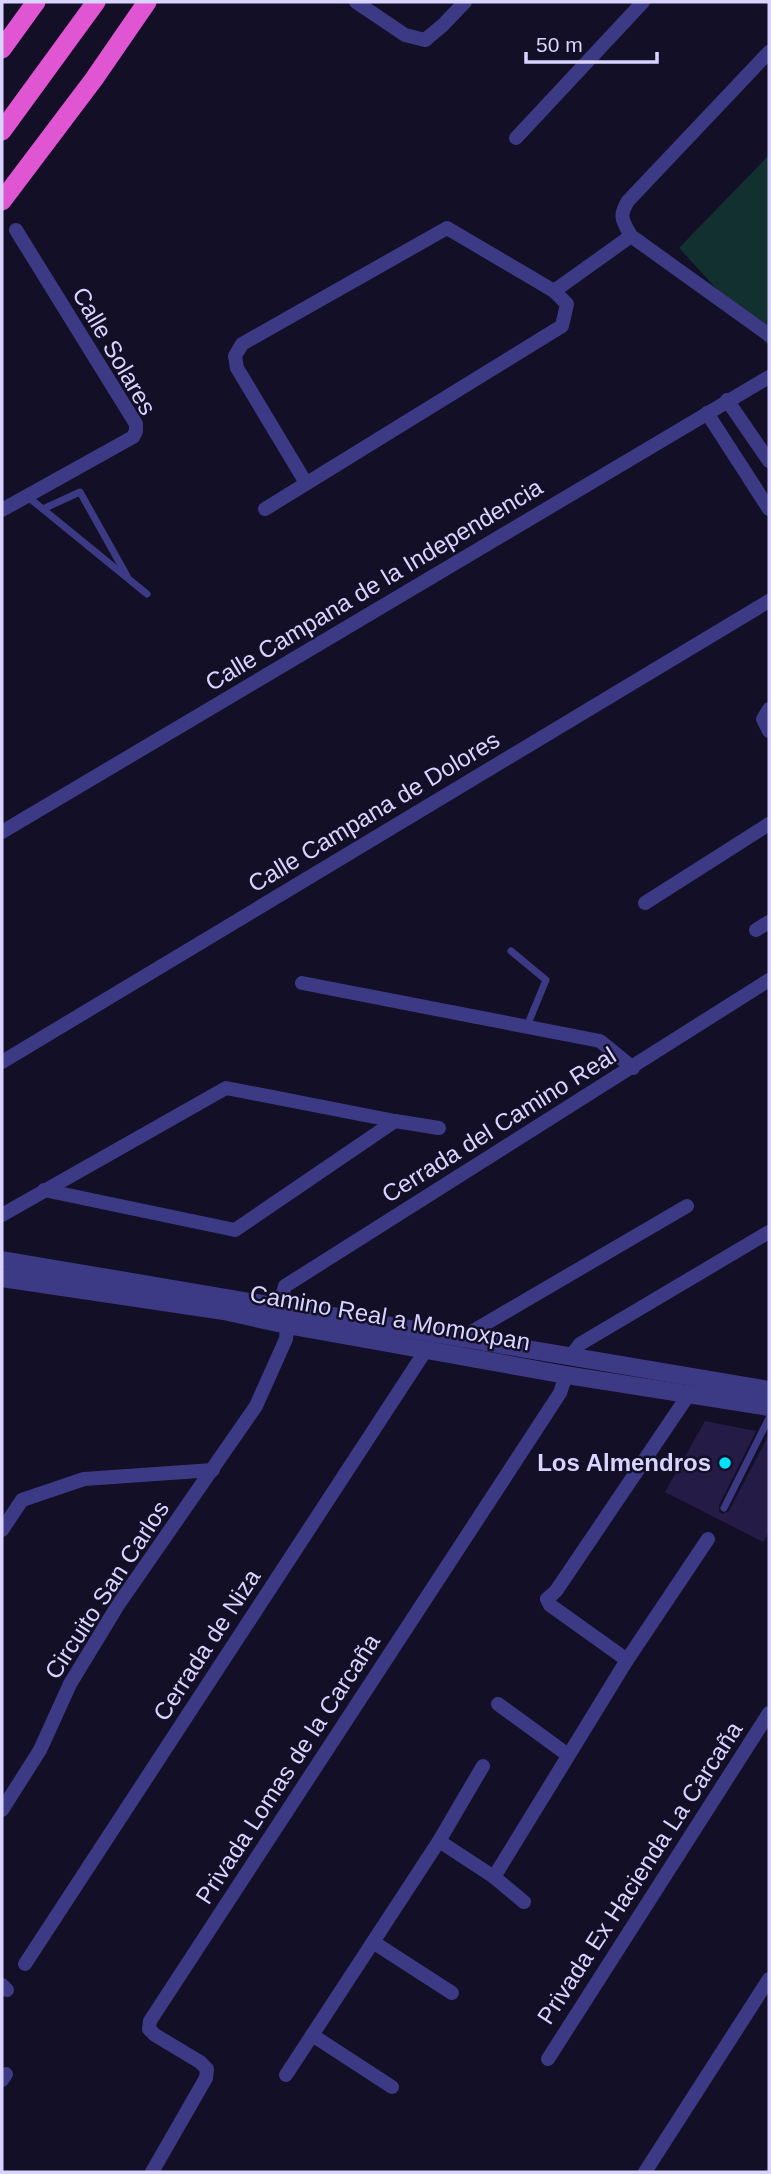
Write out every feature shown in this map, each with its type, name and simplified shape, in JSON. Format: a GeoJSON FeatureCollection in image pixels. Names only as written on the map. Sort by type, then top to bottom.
{"type":"FeatureCollection","features":[{"type":"Feature","properties":{"kind":"highway"},"geometry":{"type":"LineString","coordinates":[[2,49],[36,2]]}},
{"type":"Feature","properties":{"kind":"highway"},"geometry":{"type":"LineString","coordinates":[[2,131],[96,2]]}},
{"type":"Feature","properties":{"kind":"highway"},"geometry":{"type":"LineString","coordinates":[[2,201],[94,79],[146,2]]}},
{"type":"Feature","properties":{"kind":"street"},"geometry":{"type":"LineString","coordinates":[[356,2],[405,35],[425,40],[465,2]]}},
{"type":"Feature","properties":{"kind":"street"},"geometry":{"type":"LineString","coordinates":[[516,138],[643,2]]}},
{"type":"Feature","properties":{"kind":"street"},"geometry":{"type":"LineString","coordinates":[[769,52],[628,201],[622,211],[623,220],[631,236],[769,335]]}},
{"type":"Feature","properties":{"kind":"street"},"geometry":{"type":"LineString","coordinates":[[265,509],[562,326],[567,304],[554,291],[447,228],[242,344],[234,356],[237,368],[306,483]]}},
{"type":"Feature","properties":{"kind":"street","name":"Calle Solares"},"geometry":{"type":"LineString","coordinates":[[4,505],[26,496],[133,437],[136,431],[136,424],[16,230]]}},
{"type":"Feature","properties":{"kind":"street"},"geometry":{"type":"LineString","coordinates":[[554,291],[631,236]]}},
{"type":"Feature","properties":{"kind":"street","name":"Calle Campana de la Independencia"},"geometry":{"type":"LineString","coordinates":[[2,832],[769,377]]}},
{"type":"Feature","properties":{"kind":"street"},"geometry":{"type":"LineString","coordinates":[[727,400],[769,461]]}},
{"type":"Feature","properties":{"kind":"street"},"geometry":{"type":"LineString","coordinates":[[707,413],[769,509]]}},
{"type":"Feature","properties":{"kind":"street","name":"Calle Campana de Dolores"},"geometry":{"type":"LineString","coordinates":[[2,1062],[769,601]]}},
{"type":"Feature","properties":{"kind":"street"},"geometry":{"type":"LineString","coordinates":[[645,904],[769,824]]}},
{"type":"Feature","properties":{"kind":"street"},"geometry":{"type":"LineString","coordinates":[[756,930],[769,922]]}},
{"type":"Feature","properties":{"kind":"street","name":"Cerrada del Camino Real"},"geometry":{"type":"LineString","coordinates":[[282,1316],[285,1286],[769,980]]}},
{"type":"Feature","properties":{"kind":"street"},"geometry":{"type":"LineString","coordinates":[[302,984],[600,1041],[633,1068]]}},
{"type":"Feature","properties":{"kind":"street"},"geometry":{"type":"LineString","coordinates":[[2,1215],[226,1088],[439,1128]]}},
{"type":"Feature","properties":{"kind":"street"},"geometry":{"type":"LineString","coordinates":[[44,1190],[235,1230],[395,1121]]}},
{"type":"Feature","properties":{"kind":"street"},"geometry":{"type":"LineString","coordinates":[[469,1339],[473,1331],[687,1206]]}},
{"type":"Feature","properties":{"kind":"street"},"geometry":{"type":"LineString","coordinates":[[571,1356],[580,1344],[769,1232]]}},
{"type":"Feature","properties":{"kind":"street","name":"Camino Real a Momoxpan"},"geometry":{"type":"LineString","coordinates":[[2,1260],[282,1316],[426,1350],[769,1408]]}},
{"type":"Feature","properties":{"kind":"street","name":"Camino Real a Momoxpan"},"geometry":{"type":"LineString","coordinates":[[2,1278],[224,1311],[469,1339],[769,1390]]}},
{"type":"Feature","properties":{"kind":"street","name":"Circuito San Carlos"},"geometry":{"type":"LineString","coordinates":[[2,1810],[40,1750],[70,1684],[111,1617],[256,1406],[286,1339],[282,1316]]}},
{"type":"Feature","properties":{"kind":"street","name":"Cerrada de Niza"},"geometry":{"type":"LineString","coordinates":[[25,1964],[426,1350]]}},
{"type":"Feature","properties":{"kind":"street","name":"Privada Lomas de la Carcaña"},"geometry":{"type":"LineString","coordinates":[[152,2172],[206,2078],[207,2069],[155,2035],[149,2029],[150,2021],[560,1393],[566,1375]]}},
{"type":"Feature","properties":{"kind":"street"},"geometry":{"type":"LineString","coordinates":[[627,1660],[550,1605],[547,1599],[556,1591],[689,1394]]}},
{"type":"Feature","properties":{"kind":"street","name":"Circuito San Carlos"},"geometry":{"type":"LineString","coordinates":[[2,1530],[22,1500],[85,1479],[214,1470]]}},
{"type":"Feature","properties":{"kind":"street"},"geometry":{"type":"LineString","coordinates":[[494,1877],[627,1660],[708,1539]]}},
{"type":"Feature","properties":{"kind":"street"},"geometry":{"type":"LineString","coordinates":[[498,1704],[568,1755]]}},
{"type":"Feature","properties":{"kind":"street","name":"Privada Ex Hacienda La Carcaña"},"geometry":{"type":"LineString","coordinates":[[548,2059],[769,1713]]}},
{"type":"Feature","properties":{"kind":"street"},"geometry":{"type":"LineString","coordinates":[[286,2075],[439,1841],[483,1766]]}},
{"type":"Feature","properties":{"kind":"street"},"geometry":{"type":"LineString","coordinates":[[439,1841],[494,1877],[524,1902]]}},
{"type":"Feature","properties":{"kind":"street"},"geometry":{"type":"LineString","coordinates":[[373,1942],[452,1993]]}},
{"type":"Feature","properties":{"kind":"street"},"geometry":{"type":"LineString","coordinates":[[645,2172],[769,1979]]}},
{"type":"Feature","properties":{"kind":"street"},"geometry":{"type":"LineString","coordinates":[[312,2035],[392,2087]]}},
{"type":"Feature","properties":{"kind":"lane"},"geometry":{"type":"LineString","coordinates":[[43,509],[80,492],[129,579]]}},
{"type":"Feature","properties":{"kind":"lane"},"geometry":{"type":"LineString","coordinates":[[26,496],[146,594]]}},
{"type":"Feature","properties":{"kind":"lane"},"geometry":{"type":"LineString","coordinates":[[511,951],[546,980],[526,1027]]}},
{"type":"Feature","properties":{"kind":"lane"},"geometry":{"type":"LineString","coordinates":[[724,1508],[769,1418]]}},
{"type":"Feature","properties":{"kind":"green space"},"geometry":{"type":"Polygon","coordinates":[[[769,155],[769,346],[679,248],[769,155]]]}},
{"type":"Feature","properties":{"kind":"building","name":"Los Almendros"},"geometry":{"type":"Polygon","coordinates":[[[705,1421],[756,1431],[719,1505],[722,1514],[729,1511],[769,1434],[769,1532],[763,1542],[665,1492],[705,1421]]]}},
{"type":"Feature","properties":{"kind":"place","name":"Los Almendros"},"geometry":{"type":"Point","coordinates":[725,1463]}}]}
